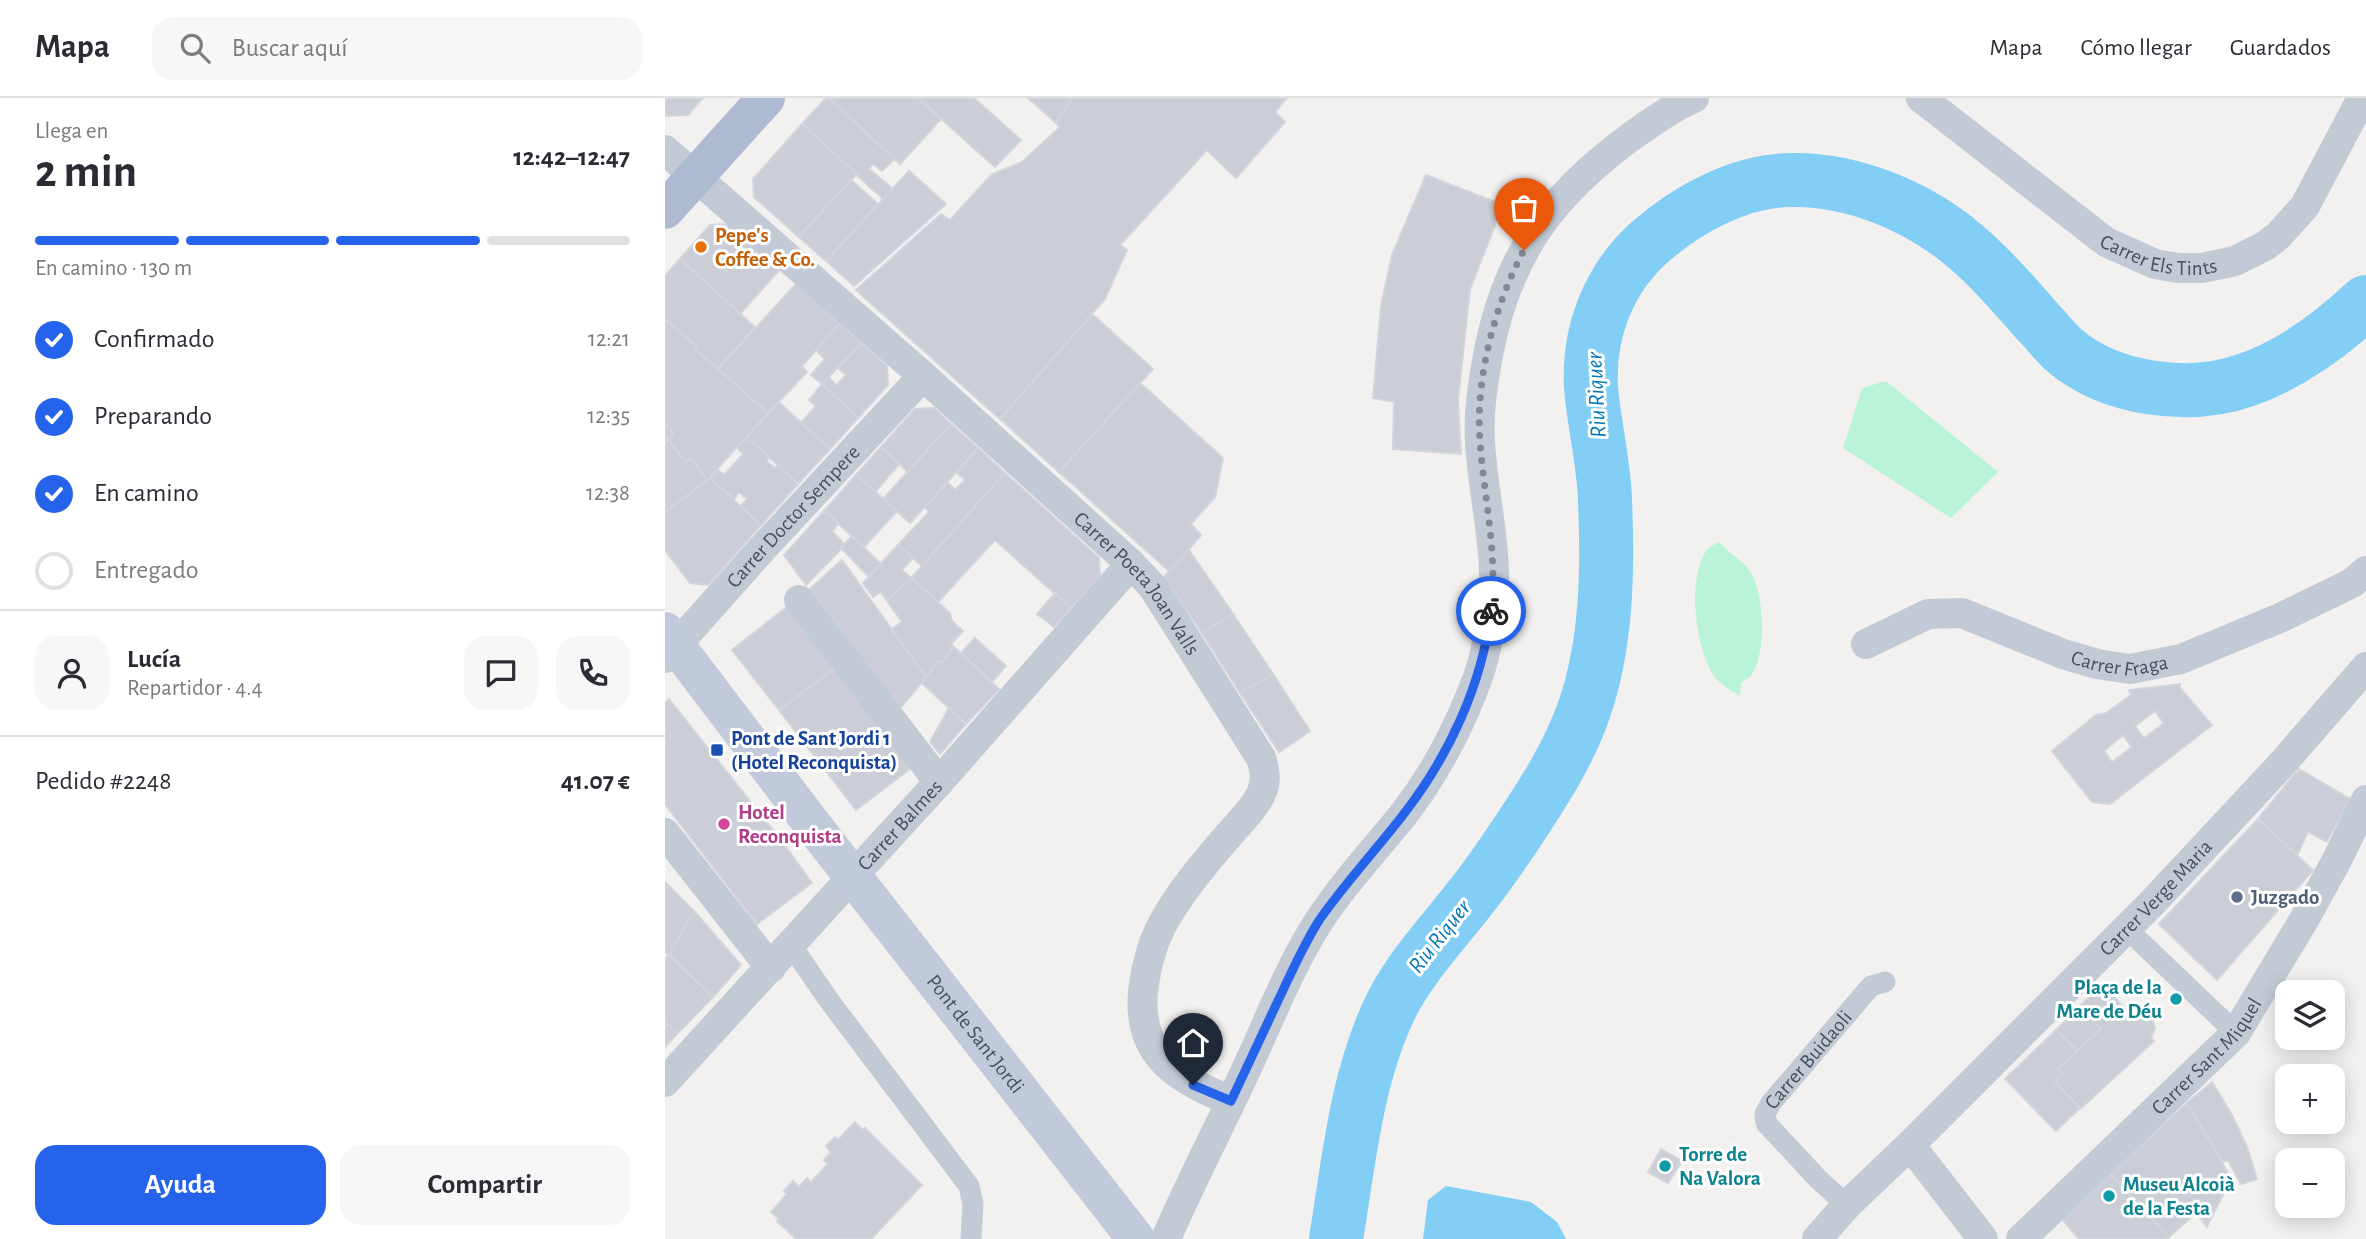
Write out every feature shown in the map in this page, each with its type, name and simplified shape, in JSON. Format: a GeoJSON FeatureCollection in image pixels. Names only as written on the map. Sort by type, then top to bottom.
{"type":"FeatureCollection","features":[{"type":"Feature","properties":{"kind":"main road"},"geometry":{"type":"LineString","coordinates":[[665,210],[766,98]]}},
{"type":"Feature","properties":{"kind":"main road","name":"Pont de Sant Jordi"},"geometry":{"type":"LineString","coordinates":[[669,645],[1136,1239]]}},
{"type":"Feature","properties":{"kind":"street"},"geometry":{"type":"LineString","coordinates":[[1165,1239],[1308,940],[1350,878],[1405,813],[1430,776],[1473,692],[1488,635],[1494,573],[1479,438],[1479,411],[1493,326],[1516,266],[1533,234],[1576,181],[1603,157],[1656,119],[1694,98]]}},
{"type":"Feature","properties":{"kind":"street","name":"Carrer Els Tints"},"geometry":{"type":"LineString","coordinates":[[1921,98],[2106,242],[2155,264],[2178,268],[2202,268],[2235,261],[2279,236],[2305,206],[2361,98]]}},
{"type":"Feature","properties":{"kind":"street","name":"Carrer Poeta Joan Valls"},"geometry":{"type":"LineString","coordinates":[[665,150],[923,376],[1131,564],[1153,587],[1261,758],[1265,769],[1265,782],[1257,800],[1206,861],[1166,917],[1150,956],[1143,993],[1142,1017],[1152,1047],[1185,1079],[1231,1101]]}},
{"type":"Feature","properties":{"kind":"street","name":"Carrer Doctor Sempere"},"geometry":{"type":"LineString","coordinates":[[669,645],[923,376]]}},
{"type":"Feature","properties":{"kind":"street","name":"Carrer Balmes"},"geometry":{"type":"LineString","coordinates":[[665,1082],[939,782],[1131,564]]}},
{"type":"Feature","properties":{"kind":"street","name":"Carrer Fraga"},"geometry":{"type":"LineString","coordinates":[[1866,644],[1928,614],[1962,613],[2063,654],[2097,664],[2130,669],[2181,659],[2256,628],[2352,583],[2366,571]]}},
{"type":"Feature","properties":{"kind":"street"},"geometry":{"type":"LineString","coordinates":[[799,600],[939,782]]}},
{"type":"Feature","properties":{"kind":"street","name":"Carrer Verge Maria"},"geometry":{"type":"LineString","coordinates":[[1817,1239],[1847,1205],[2127,929],[2281,765],[2366,667]]}},
{"type":"Feature","properties":{"kind":"street","name":"Carrer Sant Miquel"},"geometry":{"type":"LineString","coordinates":[[2021,1239],[2236,1033],[2311,906],[2366,800]]}},
{"type":"Feature","properties":{"kind":"street"},"geometry":{"type":"LineString","coordinates":[[665,833],[771,968]]}},
{"type":"Feature","properties":{"kind":"street"},"geometry":{"type":"LineString","coordinates":[[2127,929],[2236,1033]]}},
{"type":"Feature","properties":{"kind":"street"},"geometry":{"type":"LineString","coordinates":[[791,945],[835,1010],[969,1186],[973,1204],[971,1239]]}},
{"type":"Feature","properties":{"kind":"street","name":"Carrer Buidaoli"},"geometry":{"type":"LineString","coordinates":[[1847,1205],[1819,1180],[1766,1123],[1765,1114],[1871,986],[1885,982]]}},
{"type":"Feature","properties":{"kind":"street"},"geometry":{"type":"LineString","coordinates":[[1910,1145],[1983,1239]]}},
{"type":"Feature","properties":{"kind":"green space"},"geometry":{"type":"Polygon","coordinates":[[[1886,381],[1998,472],[1951,518],[1843,448],[1862,388],[1886,381]]]}},
{"type":"Feature","properties":{"kind":"green space"},"geometry":{"type":"Polygon","coordinates":[[[1719,542],[1747,567],[1758,590],[1761,605],[1760,654],[1750,677],[1741,683],[1740,696],[1722,685],[1714,676],[1707,664],[1698,632],[1695,595],[1700,563],[1706,551],[1719,542]]]}},
{"type":"Feature","properties":{"kind":"water"},"geometry":{"type":"Polygon","coordinates":[[[1446,1186],[1531,1202],[1557,1222],[1566,1239],[1423,1239],[1428,1200],[1446,1186]]]}},
{"type":"Feature","properties":{"kind":"building"},"geometry":{"type":"Polygon","coordinates":[[[665,98],[703,98],[688,115],[665,116],[665,98]]]}},
{"type":"Feature","properties":{"kind":"building"},"geometry":{"type":"Polygon","coordinates":[[[826,98],[894,159],[882,171],[873,164],[869,169],[893,189],[883,199],[802,124],[826,98]]]}},
{"type":"Feature","properties":{"kind":"building"},"geometry":{"type":"Polygon","coordinates":[[[829,98],[918,98],[941,119],[900,164],[829,98]]]}},
{"type":"Feature","properties":{"kind":"building"},"geometry":{"type":"Polygon","coordinates":[[[918,98],[974,98],[1021,140],[995,167],[918,98]]]}},
{"type":"Feature","properties":{"kind":"building"},"geometry":{"type":"Polygon","coordinates":[[[1028,98],[1072,98],[1056,123],[1028,98]]]}},
{"type":"Feature","properties":{"kind":"building"},"geometry":{"type":"Polygon","coordinates":[[[1072,98],[1287,98],[1275,112],[1285,122],[1236,178],[1207,150],[1120,245],[1127,250],[1105,299],[1000,419],[856,290],[941,214],[950,220],[992,174],[1022,162],[1060,127],[1056,123],[1072,98]]]}},
{"type":"Feature","properties":{"kind":"building"},"geometry":{"type":"Polygon","coordinates":[[[802,124],[857,174],[799,237],[754,197],[753,179],[802,124]]]}},
{"type":"Feature","properties":{"kind":"building"},"geometry":{"type":"Polygon","coordinates":[[[909,171],[946,204],[854,286],[826,261],[909,171]]]}},
{"type":"Feature","properties":{"kind":"building"},"geometry":{"type":"Polygon","coordinates":[[[1426,175],[1503,205],[1470,289],[1458,401],[1461,454],[1393,449],[1394,402],[1373,398],[1381,306],[1392,255],[1426,175]]]}},
{"type":"Feature","properties":{"kind":"building"},"geometry":{"type":"Polygon","coordinates":[[[851,180],[878,204],[826,261],[799,237],[851,180]]]}},
{"type":"Feature","properties":{"kind":"building"},"geometry":{"type":"Polygon","coordinates":[[[730,224],[780,269],[740,314],[680,259],[710,225],[730,224]]]}},
{"type":"Feature","properties":{"kind":"building"},"geometry":{"type":"Polygon","coordinates":[[[680,259],[755,327],[718,369],[665,319],[665,276],[680,259]]]}},
{"type":"Feature","properties":{"kind":"building"},"geometry":{"type":"Polygon","coordinates":[[[796,284],[840,323],[802,366],[807,372],[768,413],[718,369],[796,284]]]}},
{"type":"Feature","properties":{"kind":"building"},"geometry":{"type":"Polygon","coordinates":[[[1092,314],[1153,369],[1059,472],[1000,419],[1092,314]]]}},
{"type":"Feature","properties":{"kind":"building"},"geometry":{"type":"Polygon","coordinates":[[[665,319],[768,413],[707,480],[692,459],[686,462],[667,439],[674,435],[665,423],[665,319]]]}},
{"type":"Feature","properties":{"kind":"building"},"geometry":{"type":"Polygon","coordinates":[[[840,323],[861,343],[822,384],[811,375],[825,359],[816,350],[840,323]]]}},
{"type":"Feature","properties":{"kind":"building"},"geometry":{"type":"Polygon","coordinates":[[[861,343],[887,366],[888,385],[858,418],[822,384],[829,378],[837,385],[846,375],[838,368],[861,343]]]}},
{"type":"Feature","properties":{"kind":"building"},"geometry":{"type":"Polygon","coordinates":[[[1140,383],[1223,458],[1215,497],[1191,524],[1201,535],[1170,572],[1059,472],[1140,383]]]}},
{"type":"Feature","properties":{"kind":"building"},"geometry":{"type":"Polygon","coordinates":[[[822,384],[858,418],[830,449],[801,423],[816,406],[809,400],[822,384]]]}},
{"type":"Feature","properties":{"kind":"building"},"geometry":{"type":"Polygon","coordinates":[[[779,402],[830,449],[798,484],[747,437],[779,402]]]}},
{"type":"Feature","properties":{"kind":"building"},"geometry":{"type":"Polygon","coordinates":[[[934,408],[951,424],[908,472],[881,447],[915,409],[934,408]]]}},
{"type":"Feature","properties":{"kind":"building"},"geometry":{"type":"Polygon","coordinates":[[[665,423],[674,435],[667,439],[686,462],[692,459],[707,480],[665,512],[665,423]]]}},
{"type":"Feature","properties":{"kind":"building"},"geometry":{"type":"Polygon","coordinates":[[[951,424],[978,448],[910,523],[883,499],[951,424]]]}},
{"type":"Feature","properties":{"kind":"building"},"geometry":{"type":"Polygon","coordinates":[[[747,437],[769,458],[766,461],[775,468],[778,465],[798,484],[761,525],[741,506],[747,499],[739,492],[734,499],[710,478],[718,470],[724,475],[743,454],[737,448],[747,437]]]}},
{"type":"Feature","properties":{"kind":"building"},"geometry":{"type":"Polygon","coordinates":[[[881,447],[899,464],[875,492],[856,475],[881,447]]]}},
{"type":"Feature","properties":{"kind":"building"},"geometry":{"type":"Polygon","coordinates":[[[978,448],[1005,473],[922,566],[898,545],[929,512],[925,507],[948,483],[955,490],[965,480],[957,473],[978,448]]]}},
{"type":"Feature","properties":{"kind":"building"},"geometry":{"type":"Polygon","coordinates":[[[1005,473],[1099,558],[1100,577],[1071,608],[995,540],[938,602],[911,578],[1005,473]]]}},
{"type":"Feature","properties":{"kind":"building"},"geometry":{"type":"Polygon","coordinates":[[[856,475],[897,511],[864,547],[824,511],[856,475]]]}},
{"type":"Feature","properties":{"kind":"building"},"geometry":{"type":"Polygon","coordinates":[[[710,478],[761,525],[708,585],[690,583],[665,550],[665,512],[710,478]]]}},
{"type":"Feature","properties":{"kind":"building"},"geometry":{"type":"Polygon","coordinates":[[[824,511],[839,523],[832,531],[845,545],[806,585],[784,555],[824,511]]]}},
{"type":"Feature","properties":{"kind":"building"},"geometry":{"type":"Polygon","coordinates":[[[852,536],[880,563],[869,577],[841,548],[852,536]]]}},
{"type":"Feature","properties":{"kind":"building"},"geometry":{"type":"Polygon","coordinates":[[[898,545],[913,558],[902,570],[911,578],[887,601],[881,592],[873,597],[863,583],[898,545]]]}},
{"type":"Feature","properties":{"kind":"building"},"geometry":{"type":"Polygon","coordinates":[[[1189,550],[1233,614],[1202,633],[1164,577],[1189,550]]]}},
{"type":"Feature","properties":{"kind":"building"},"geometry":{"type":"Polygon","coordinates":[[[842,560],[926,677],[900,709],[810,589],[842,560]]]}},
{"type":"Feature","properties":{"kind":"building"},"geometry":{"type":"Polygon","coordinates":[[[911,578],[950,613],[952,621],[963,631],[951,644],[954,647],[941,663],[938,661],[926,677],[892,629],[902,622],[887,601],[911,578]]]}},
{"type":"Feature","properties":{"kind":"building"},"geometry":{"type":"Polygon","coordinates":[[[1055,593],[1071,608],[1054,627],[1037,614],[1055,593]]]}},
{"type":"Feature","properties":{"kind":"building"},"geometry":{"type":"Polygon","coordinates":[[[787,607],[835,668],[779,710],[732,650],[787,607]]]}},
{"type":"Feature","properties":{"kind":"building"},"geometry":{"type":"Polygon","coordinates":[[[1233,614],[1273,674],[1240,693],[1202,633],[1233,614]]]}},
{"type":"Feature","properties":{"kind":"building"},"geometry":{"type":"Polygon","coordinates":[[[975,638],[1006,666],[992,682],[961,653],[975,638]]]}},
{"type":"Feature","properties":{"kind":"building"},"geometry":{"type":"Polygon","coordinates":[[[954,647],[999,689],[966,724],[922,683],[938,661],[941,663],[954,647]]]}},
{"type":"Feature","properties":{"kind":"building"},"geometry":{"type":"Polygon","coordinates":[[[835,668],[911,768],[856,810],[779,710],[835,668]]]}},
{"type":"Feature","properties":{"kind":"building"},"geometry":{"type":"Polygon","coordinates":[[[1273,674],[1310,731],[1279,752],[1240,693],[1273,674]]]}},
{"type":"Feature","properties":{"kind":"building"},"geometry":{"type":"Polygon","coordinates":[[[2180,684],[2180,688],[2212,725],[2110,804],[2092,802],[2052,751],[2096,715],[2106,713],[2131,695],[2129,690],[2180,684]],[[2155,711],[2135,726],[2144,738],[2164,723],[2155,711]],[[2123,735],[2104,751],[2112,762],[2132,747],[2123,735]]]}},
{"type":"Feature","properties":{"kind":"building","name":"Hotel Reconquista"},"geometry":{"type":"Polygon","coordinates":[[[669,699],[812,883],[757,924],[665,804],[665,703],[669,699]]]}},
{"type":"Feature","properties":{"kind":"building"},"geometry":{"type":"Polygon","coordinates":[[[949,708],[966,724],[940,754],[930,742],[949,708]]]}},
{"type":"Feature","properties":{"kind":"building"},"geometry":{"type":"Polygon","coordinates":[[[2299,769],[2350,799],[2327,842],[2308,832],[2297,855],[2258,819],[2299,769]]]}},
{"type":"Feature","properties":{"kind":"building","name":"Juzgado"},"geometry":{"type":"Polygon","coordinates":[[[2258,819],[2313,870],[2217,980],[2159,924],[2258,819]]]}},
{"type":"Feature","properties":{"kind":"building"},"geometry":{"type":"Polygon","coordinates":[[[665,882],[694,911],[669,955],[665,952],[665,882]]]}},
{"type":"Feature","properties":{"kind":"building"},"geometry":{"type":"Polygon","coordinates":[[[694,911],[741,965],[713,997],[669,955],[694,911]]]}},
{"type":"Feature","properties":{"kind":"building"},"geometry":{"type":"Polygon","coordinates":[[[669,955],[713,997],[677,1034],[665,1021],[665,959],[669,955]]]}},
{"type":"Feature","properties":{"kind":"building"},"geometry":{"type":"Polygon","coordinates":[[[2102,984],[2127,1011],[2141,1010],[2152,1018],[2155,1028],[2151,1038],[2154,1041],[2080,1109],[2055,1082],[2063,1074],[2058,1069],[2101,1029],[2079,1007],[2102,984]]]}},
{"type":"Feature","properties":{"kind":"building"},"geometry":{"type":"Polygon","coordinates":[[[2079,1007],[2101,1029],[2077,1051],[2056,1030],[2079,1007]]]}},
{"type":"Feature","properties":{"kind":"building"},"geometry":{"type":"Polygon","coordinates":[[[665,1021],[677,1034],[665,1047],[665,1021]]]}},
{"type":"Feature","properties":{"kind":"building"},"geometry":{"type":"Polygon","coordinates":[[[2056,1030],[2077,1051],[2058,1069],[2063,1074],[2055,1082],[2080,1108],[2056,1131],[2005,1079],[2056,1030]]]}},
{"type":"Feature","properties":{"kind":"building"},"geometry":{"type":"Polygon","coordinates":[[[2212,1082],[2247,1147],[2257,1179],[2241,1184],[2228,1160],[2223,1162],[2187,1103],[2212,1082]]]}},
{"type":"Feature","properties":{"kind":"building"},"geometry":{"type":"Polygon","coordinates":[[[2187,1103],[2231,1178],[2207,1227],[2196,1213],[2169,1237],[2110,1174],[2187,1103]]]}},
{"type":"Feature","properties":{"kind":"building"},"geometry":{"type":"Polygon","coordinates":[[[855,1122],[863,1130],[865,1128],[922,1185],[871,1239],[796,1239],[771,1212],[787,1194],[784,1191],[793,1181],[799,1187],[807,1178],[811,1182],[828,1164],[824,1160],[831,1152],[826,1146],[835,1137],[838,1140],[855,1122]]]}},
{"type":"Feature","properties":{"kind":"building","name":"Torre de Na Valora"},"geometry":{"type":"Polygon","coordinates":[[[1661,1149],[1682,1161],[1668,1183],[1648,1172],[1661,1149]]]}},
{"type":"Feature","properties":{"kind":"building","name":"Museu Alcoià de la Festa"},"geometry":{"type":"Polygon","coordinates":[[[2110,1174],[2169,1237],[2167,1239],[2079,1239],[2062,1219],[2110,1174]]]}},
{"type":"Feature","properties":{"kind":"waterway","name":"Riu Riquer"},"geometry":{"type":"LineString","coordinates":[[1336,1239],[1355,1120],[1369,1062],[1391,1006],[1418,963],[1483,881],[1529,814],[1564,756],[1592,685],[1602,633],[1606,580],[1604,486],[1591,387],[1593,346],[1604,307],[1613,289],[1623,272],[1651,241],[1698,208],[1752,185],[1789,180],[1860,189],[1905,207],[1965,246],[2061,347],[2083,364],[2104,374],[2151,388],[2200,389],[2246,380],[2295,357],[2339,326],[2366,302]]}},
{"type":"Feature","properties":{"kind":"way so far"},"geometry":{"type":"LineString","coordinates":[[1491,611],[1494,573],[1479,438],[1479,411],[1493,326],[1503,294],[1524,250]]}},
{"type":"Feature","properties":{"kind":"place","name":"Pepe's Coffee & Co."},"geometry":{"type":"Point","coordinates":[701,247]}},
{"type":"Feature","properties":{"kind":"place","name":"Pont de Sant Jordi 1 (Hotel Reconquista)"},"geometry":{"type":"Point","coordinates":[717,750]}},
{"type":"Feature","properties":{"kind":"place","name":"Hotel Reconquista"},"geometry":{"type":"Point","coordinates":[724,824]}},
{"type":"Feature","properties":{"kind":"place","name":"Juzgado"},"geometry":{"type":"Point","coordinates":[2237,897]}},
{"type":"Feature","properties":{"kind":"place","name":"Plaça de la Mare de Déu"},"geometry":{"type":"Point","coordinates":[2176,999]}},
{"type":"Feature","properties":{"kind":"place","name":"Torre de Na Valora"},"geometry":{"type":"Point","coordinates":[1665,1166]}},
{"type":"Feature","properties":{"kind":"place","name":"Museu Alcoià de la Festa"},"geometry":{"type":"Point","coordinates":[2109,1196]}},
{"type":"Feature","properties":{"kind":"route"},"geometry":{"type":"LineString","coordinates":[[1193,1085],[1231,1101],[1319,921],[1350,878],[1405,813],[1430,776],[1454,732],[1473,692],[1488,635],[1491,611]]}}]}
